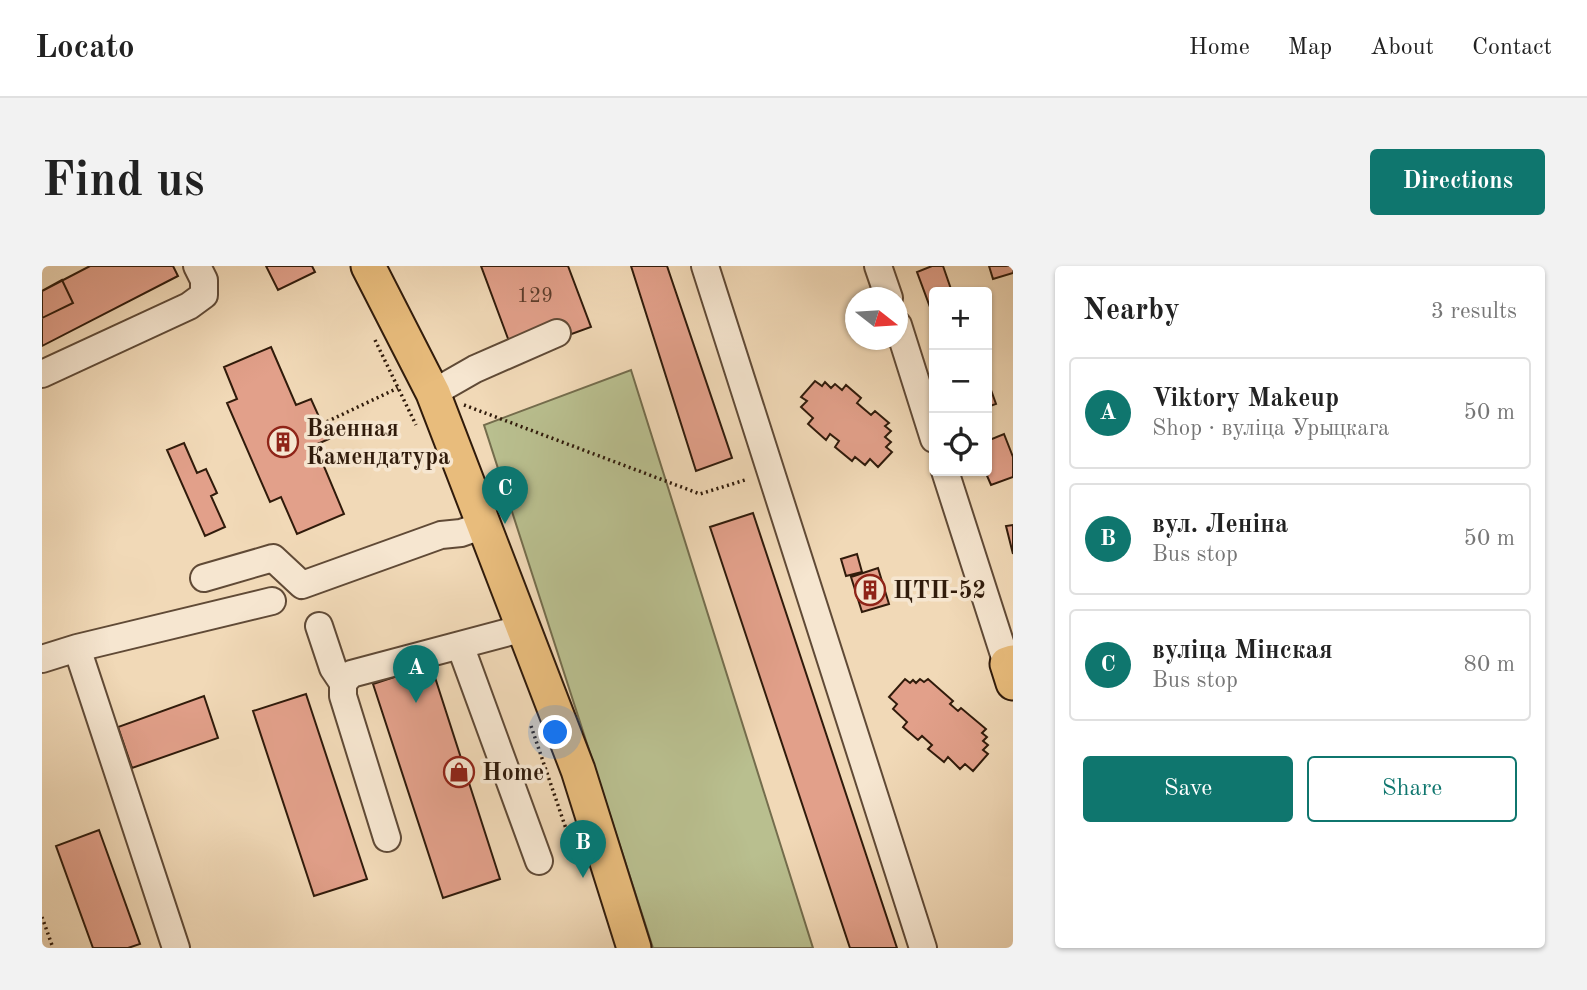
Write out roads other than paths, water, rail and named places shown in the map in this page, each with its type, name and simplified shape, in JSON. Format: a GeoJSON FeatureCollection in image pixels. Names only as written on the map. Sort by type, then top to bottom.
{"type":"FeatureCollection","features":[{"type":"Feature","properties":{"kind":"main road"},"geometry":{"type":"LineString","coordinates":[[368,266],[433,393],[578,770],[634,948]]}},
{"type":"Feature","properties":{"kind":"street"},"geometry":{"type":"LineString","coordinates":[[42,374],[189,306],[204,295],[204,280],[197,266]]}},
{"type":"Feature","properties":{"kind":"street"},"geometry":{"type":"LineString","coordinates":[[705,266],[923,948]]}},
{"type":"Feature","properties":{"kind":"street"},"geometry":{"type":"LineString","coordinates":[[878,266],[885,287]]}},
{"type":"Feature","properties":{"kind":"street"},"geometry":{"type":"LineString","coordinates":[[433,393],[475,369],[557,333]]}},
{"type":"Feature","properties":{"kind":"street"},"geometry":{"type":"LineString","coordinates":[[906,350],[929,423]]}},
{"type":"Feature","properties":{"kind":"street"},"geometry":{"type":"LineString","coordinates":[[947,476],[1011,670]]}},
{"type":"Feature","properties":{"kind":"street"},"geometry":{"type":"LineString","coordinates":[[204,578],[273,558],[302,585],[441,535],[461,533],[484,525]]}},
{"type":"Feature","properties":{"kind":"street"},"geometry":{"type":"LineString","coordinates":[[42,659],[77,648],[272,601]]}},
{"type":"Feature","properties":{"kind":"street"},"geometry":{"type":"LineString","coordinates":[[320,626],[332,668],[344,683]]}},
{"type":"Feature","properties":{"kind":"street"},"geometry":{"type":"LineString","coordinates":[[387,838],[343,696],[344,683],[351,674],[524,628]]}},
{"type":"Feature","properties":{"kind":"street"},"geometry":{"type":"LineString","coordinates":[[460,645],[539,861]]}},
{"type":"Feature","properties":{"kind":"street"},"geometry":{"type":"LineString","coordinates":[[77,648],[176,948]]}},
{"type":"Feature","properties":{"kind":"place","name":"Ваенная Камендатура"},"geometry":{"type":"Point","coordinates":[283,442]}},
{"type":"Feature","properties":{"kind":"place","name":"вуліца Мінская"},"geometry":{"type":"Point","coordinates":[505,524]}},
{"type":"Feature","properties":{"kind":"place","name":"ЦТП-52"},"geometry":{"type":"Point","coordinates":[870,590]}},
{"type":"Feature","properties":{"kind":"place","name":"Viktory Makeup"},"geometry":{"type":"Point","coordinates":[416,703]}},
{"type":"Feature","properties":{"kind":"place","name":"Home"},"geometry":{"type":"Point","coordinates":[459,772]}},
{"type":"Feature","properties":{"kind":"place","name":"вул. Леніна"},"geometry":{"type":"Point","coordinates":[583,878]}}]}
